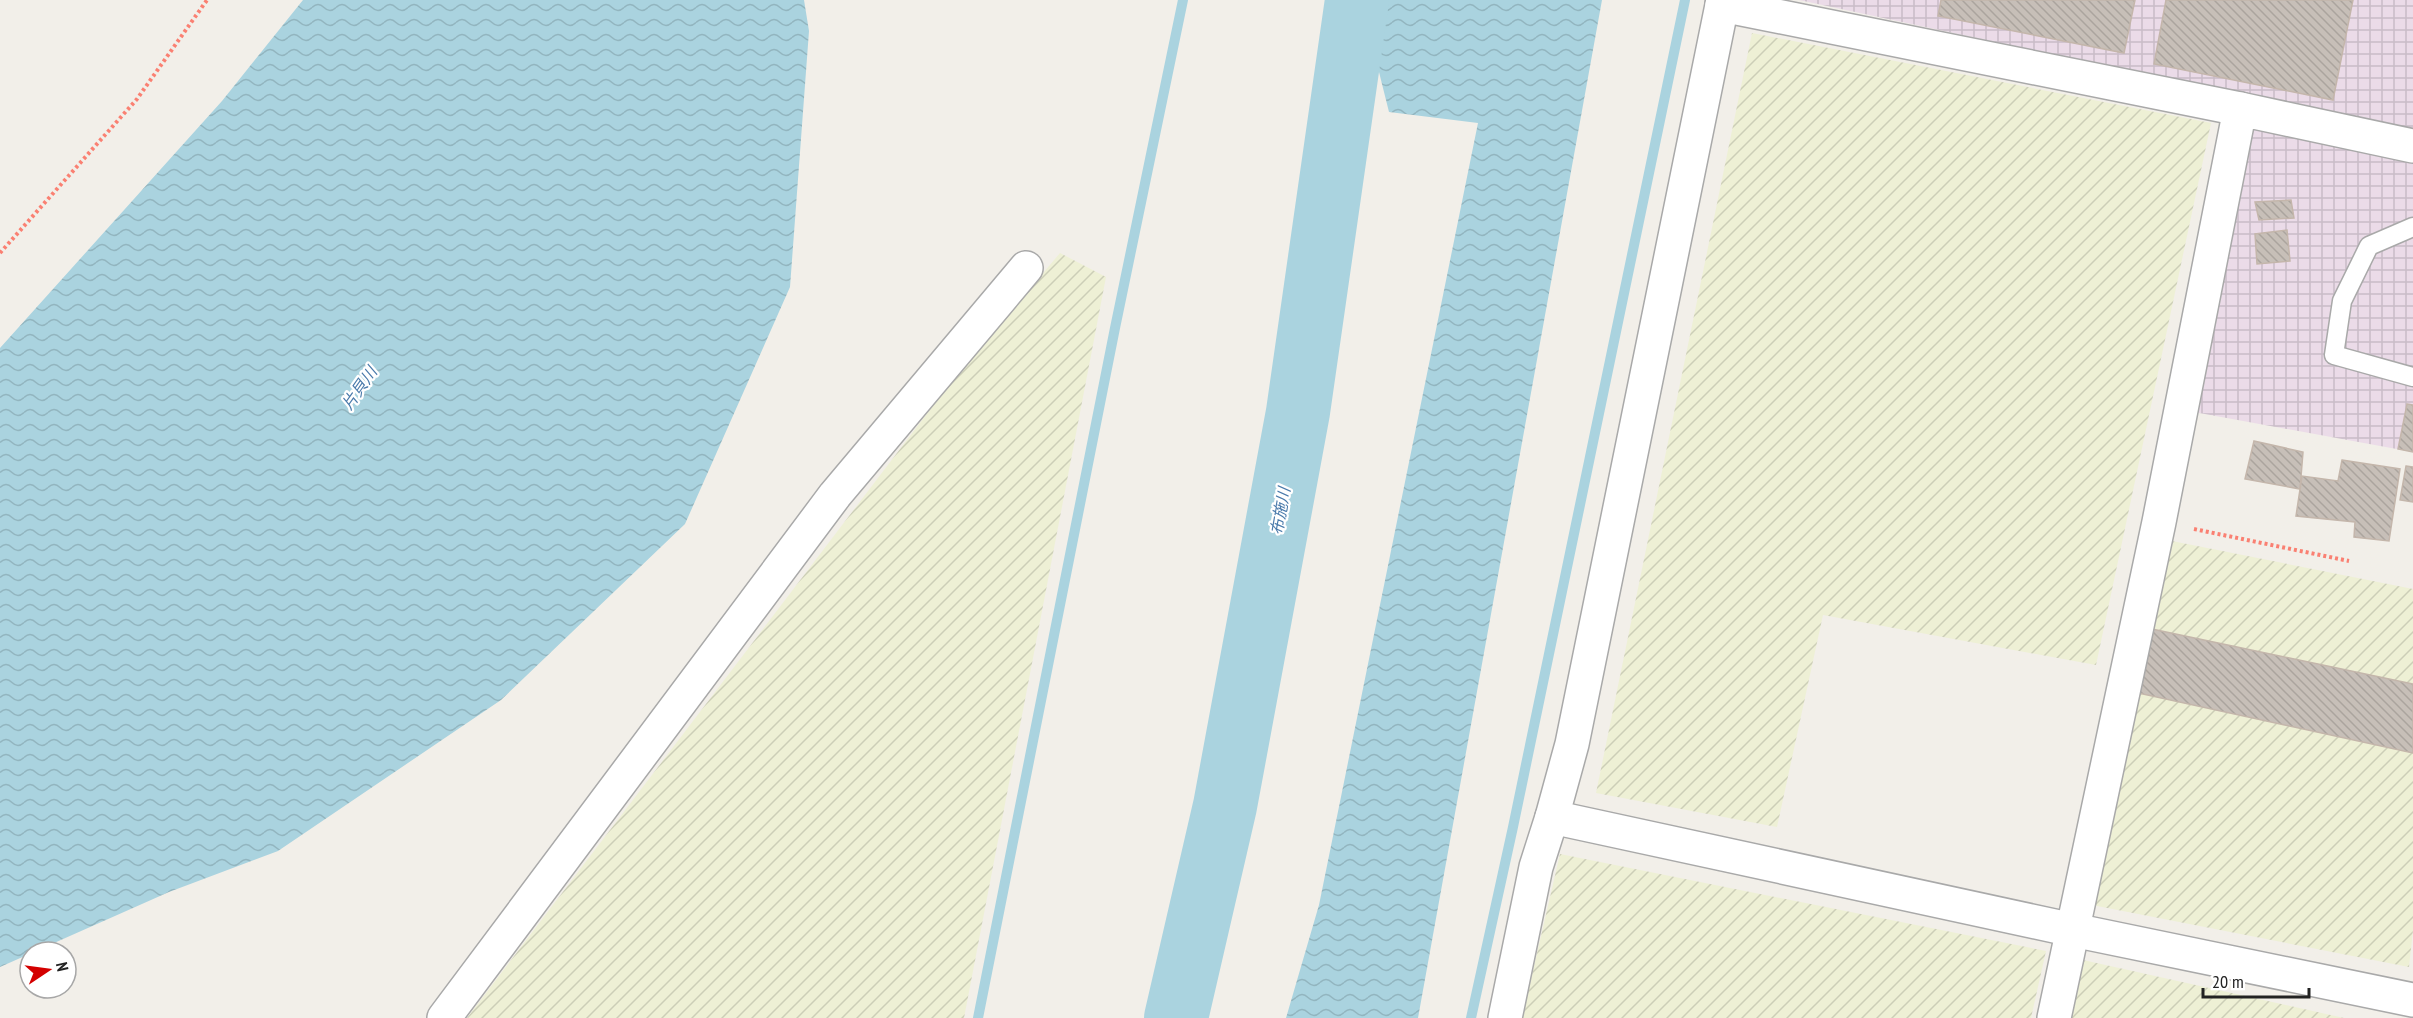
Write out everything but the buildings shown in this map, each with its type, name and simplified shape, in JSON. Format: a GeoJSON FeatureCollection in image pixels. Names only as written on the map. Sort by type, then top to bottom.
{"type":"FeatureCollection","features":[{"type":"Feature","properties":{"kind":"street"},"geometry":{"type":"LineString","coordinates":[[1505,1018],[1536,867],[1572,744],[1723,3],[2413,146]]}},
{"type":"Feature","properties":{"kind":"street"},"geometry":{"type":"LineString","coordinates":[[2054,1018],[2159,522],[2241,109]]}},
{"type":"Feature","properties":{"kind":"street"},"geometry":{"type":"LineString","coordinates":[[444,1018],[835,495],[1026,268]]}},
{"type":"Feature","properties":{"kind":"street"},"geometry":{"type":"LineString","coordinates":[[1552,817],[2073,930],[2413,1000]]}},
{"type":"Feature","properties":{"kind":"lane"},"geometry":{"type":"LineString","coordinates":[[2413,227],[2369,246],[2342,301],[2334,356],[2413,376]]}},
{"type":"Feature","properties":{"kind":"path"},"geometry":{"type":"LineString","coordinates":[[0,254],[137,99],[207,0]]}},
{"type":"Feature","properties":{"kind":"path"},"geometry":{"type":"LineString","coordinates":[[2159,522],[2349,561]]}},
{"type":"Feature","properties":{"kind":"shaded area"},"geometry":{"type":"Polygon","coordinates":[[[1799,0],[2413,0],[2413,131],[1799,0]]]}},
{"type":"Feature","properties":{"kind":"shaded area"},"geometry":{"type":"Polygon","coordinates":[[[2252,126],[2413,161],[2413,452],[2194,412],[2252,126]]]}},
{"type":"Feature","properties":{"kind":"green space"},"geometry":{"type":"Polygon","coordinates":[[[1752,33],[2211,123],[2096,665],[1823,615],[1777,827],[1596,793],[1752,33]]]}},
{"type":"Feature","properties":{"kind":"green space"},"geometry":{"type":"Polygon","coordinates":[[[1060,253],[1106,277],[964,1018],[467,1018],[951,382],[1060,253]]]}},
{"type":"Feature","properties":{"kind":"green space"},"geometry":{"type":"Polygon","coordinates":[[[2172,541],[2413,589],[2413,930],[2409,967],[2092,905],[2172,541]]]}},
{"type":"Feature","properties":{"kind":"green space"},"geometry":{"type":"Polygon","coordinates":[[[1560,854],[2046,951],[2031,1018],[1522,1018],[1560,854]]]}},
{"type":"Feature","properties":{"kind":"green space"},"geometry":{"type":"Polygon","coordinates":[[[2083,960],[2344,1018],[2070,1018],[2083,960]]]}},
{"type":"Feature","properties":{"kind":"water","name":"片貝川"},"geometry":{"type":"Polygon","coordinates":[[[303,0],[804,0],[809,31],[790,287],[685,524],[501,700],[278,851],[169,892],[61,940],[18,940],[18,959],[0,967],[0,348],[222,101],[303,0]]]}},
{"type":"Feature","properties":{"kind":"water"},"geometry":{"type":"Polygon","coordinates":[[[1361,0],[1602,0],[1418,1018],[1286,1018],[1319,905],[1478,123],[1389,112],[1361,0]]]}},
{"type":"Feature","properties":{"kind":"waterway"},"geometry":{"type":"LineString","coordinates":[[978,1018],[1115,328],[1183,0]]}},
{"type":"Feature","properties":{"kind":"waterway","name":"布施川"},"geometry":{"type":"LineString","coordinates":[[1176,1018],[1225,806],[1298,412],[1357,0]]}},
{"type":"Feature","properties":{"kind":"waterway"},"geometry":{"type":"LineString","coordinates":[[1471,1018],[1513,827],[1685,0]]}}]}
